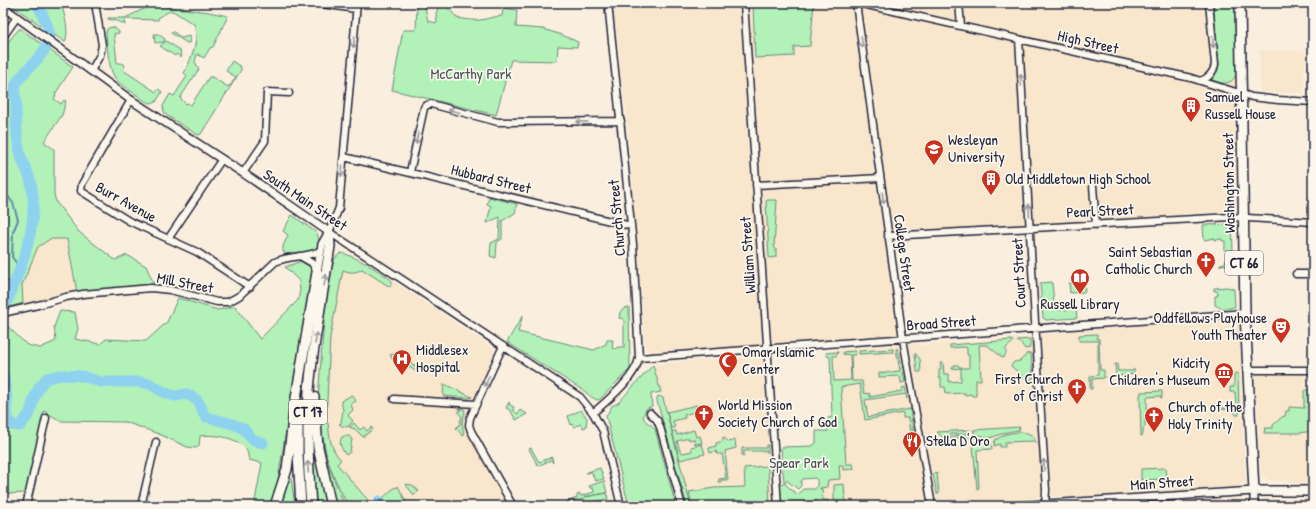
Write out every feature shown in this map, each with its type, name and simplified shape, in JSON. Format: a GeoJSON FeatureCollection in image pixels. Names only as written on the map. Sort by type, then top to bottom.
{"type":"FeatureCollection","features":[{"type":"Feature","properties":{"kind":"highway","name":"Washington Street"},"geometry":{"type":"LineString","coordinates":[[1240,3],[1245,313],[1254,491]]}},
{"type":"Feature","properties":{"kind":"highway","name":"CT 17"},"geometry":{"type":"LineString","coordinates":[[311,506],[307,454],[308,354],[330,246],[329,232]]}},
{"type":"Feature","properties":{"kind":"highway","name":"CT 17"},"geometry":{"type":"LineString","coordinates":[[301,506],[298,421],[308,354],[317,272]]}},
{"type":"Feature","properties":{"kind":"highway"},"geometry":{"type":"LineString","coordinates":[[275,506],[285,477],[293,419],[308,354]]}},
{"type":"Feature","properties":{"kind":"highway"},"geometry":{"type":"LineString","coordinates":[[308,354],[317,439],[331,506]]}},
{"type":"Feature","properties":{"kind":"highway","name":"Main Street"},"geometry":{"type":"LineString","coordinates":[[1254,491],[1313,491]]}},
{"type":"Feature","properties":{"kind":"main road","name":"South Main Street"},"geometry":{"type":"LineString","coordinates":[[3,7],[131,100],[222,159],[329,232]]}},
{"type":"Feature","properties":{"kind":"main road","name":"CT 17"},"geometry":{"type":"LineString","coordinates":[[317,272],[320,251],[324,239],[329,232]]}},
{"type":"Feature","properties":{"kind":"main road","name":"Main Street"},"geometry":{"type":"LineString","coordinates":[[1014,506],[1254,491]]}},
{"type":"Feature","properties":{"kind":"main road","name":"Washington Street"},"geometry":{"type":"LineString","coordinates":[[1254,491],[1254,506]]}},
{"type":"Feature","properties":{"kind":"street"},"geometry":{"type":"LineString","coordinates":[[91,71],[100,55],[102,48],[95,3]]}},
{"type":"Feature","properties":{"kind":"street"},"geometry":{"type":"LineString","coordinates":[[315,3],[357,6],[339,208],[329,232]]}},
{"type":"Feature","properties":{"kind":"street","name":"Church Street"},"geometry":{"type":"LineString","coordinates":[[594,413],[633,373],[638,366],[639,358],[631,226],[608,3]]}},
{"type":"Feature","properties":{"kind":"street","name":"William Street"},"geometry":{"type":"LineString","coordinates":[[744,3],[778,506]]}},
{"type":"Feature","properties":{"kind":"street","name":"High Street"},"geometry":{"type":"LineString","coordinates":[[857,3],[1200,81],[1242,95],[1264,99],[1313,102]]}},
{"type":"Feature","properties":{"kind":"street","name":"College Street"},"geometry":{"type":"LineString","coordinates":[[857,3],[903,339],[932,506]]}},
{"type":"Feature","properties":{"kind":"street"},"geometry":{"type":"LineString","coordinates":[[959,3],[961,26]]}},
{"type":"Feature","properties":{"kind":"street"},"geometry":{"type":"LineString","coordinates":[[1200,81],[1207,78],[1214,69],[1215,64],[1210,3]]}},
{"type":"Feature","properties":{"kind":"street"},"geometry":{"type":"LineString","coordinates":[[3,38],[17,17]]}},
{"type":"Feature","properties":{"kind":"street","name":"Court Street"},"geometry":{"type":"LineString","coordinates":[[1019,39],[1046,490],[1045,505]]}},
{"type":"Feature","properties":{"kind":"street"},"geometry":{"type":"LineString","coordinates":[[243,173],[265,142],[267,92],[289,93]]}},
{"type":"Feature","properties":{"kind":"street","name":"Burr Avenue"},"geometry":{"type":"LineString","coordinates":[[131,100],[82,184],[81,191],[129,221],[197,252],[250,287]]}},
{"type":"Feature","properties":{"kind":"street"},"geometry":{"type":"LineString","coordinates":[[410,172],[424,108],[431,104],[498,122],[621,121]]}},
{"type":"Feature","properties":{"kind":"street","name":"Hubbard Street"},"geometry":{"type":"LineString","coordinates":[[344,157],[631,226]]}},
{"type":"Feature","properties":{"kind":"street"},"geometry":{"type":"LineString","coordinates":[[168,239],[222,159]]}},
{"type":"Feature","properties":{"kind":"street"},"geometry":{"type":"LineString","coordinates":[[756,185],[880,178]]}},
{"type":"Feature","properties":{"kind":"street"},"geometry":{"type":"LineString","coordinates":[[1093,186],[1096,225]]}},
{"type":"Feature","properties":{"kind":"street","name":"Pearl Street"},"geometry":{"type":"LineString","coordinates":[[888,236],[1224,217],[1313,222]]}},
{"type":"Feature","properties":{"kind":"street","name":"South Main Street"},"geometry":{"type":"LineString","coordinates":[[329,232],[571,391],[594,413]]}},
{"type":"Feature","properties":{"kind":"street","name":"Mill Street"},"geometry":{"type":"LineString","coordinates":[[3,313],[83,294],[151,288],[170,290],[225,303],[240,296],[275,262],[282,259],[320,251]]}},
{"type":"Feature","properties":{"kind":"street"},"geometry":{"type":"LineString","coordinates":[[300,256],[312,263],[317,272]]}},
{"type":"Feature","properties":{"kind":"street"},"geometry":{"type":"LineString","coordinates":[[1296,274],[1313,274]]}},
{"type":"Feature","properties":{"kind":"street","name":"Broad Street"},"geometry":{"type":"LineString","coordinates":[[639,358],[1245,313]]}},
{"type":"Feature","properties":{"kind":"street"},"geometry":{"type":"LineString","coordinates":[[503,346],[470,418],[469,426],[513,506]]}},
{"type":"Feature","properties":{"kind":"street"},"geometry":{"type":"LineString","coordinates":[[1248,370],[1313,370]]}},
{"type":"Feature","properties":{"kind":"street"},"geometry":{"type":"LineString","coordinates":[[394,399],[476,404]]}},
{"type":"Feature","properties":{"kind":"street"},"geometry":{"type":"LineString","coordinates":[[594,413],[606,442],[621,506]]}},
{"type":"Feature","properties":{"kind":"street"},"geometry":{"type":"LineString","coordinates":[[650,413],[657,420],[660,428],[682,506]]}},
{"type":"Feature","properties":{"kind":"street"},"geometry":{"type":"LineString","coordinates":[[26,506],[46,418]]}},
{"type":"Feature","properties":{"kind":"street"},"geometry":{"type":"LineString","coordinates":[[141,506],[156,442]]}},
{"type":"Feature","properties":{"kind":"shaded area"},"geometry":{"type":"Polygon","coordinates":[[[3,3],[8,3],[18,10],[3,31],[3,3]]]}},
{"type":"Feature","properties":{"kind":"shaded area","name":"Wesleyan University"},"geometry":{"type":"Polygon","coordinates":[[[613,3],[1235,3],[1237,207],[1234,212],[1192,214],[1030,228],[888,236],[903,339],[650,353],[645,345],[628,129],[613,3]]]}},
{"type":"Feature","properties":{"kind":"shaded area"},"geometry":{"type":"Polygon","coordinates":[[[1260,50],[1305,51],[1304,93],[1260,92],[1260,50]]]}},
{"type":"Feature","properties":{"kind":"shaded area"},"geometry":{"type":"Polygon","coordinates":[[[50,239],[67,239],[77,292],[23,303],[22,285],[38,247],[50,239]]]}},
{"type":"Feature","properties":{"kind":"shaded area","name":"Middlesex Hospital"},"geometry":{"type":"Polygon","coordinates":[[[341,253],[345,253],[379,272],[494,349],[494,355],[464,420],[464,427],[507,506],[345,506],[335,484],[323,448],[318,398],[325,308],[332,267],[335,258],[341,253]]]}},
{"type":"Feature","properties":{"kind":"shaded area"},"geometry":{"type":"Polygon","coordinates":[[[1236,319],[1239,323],[1245,480],[1238,487],[1060,498],[1051,494],[1041,334],[1236,319]]]}},
{"type":"Feature","properties":{"kind":"shaded area"},"geometry":{"type":"Polygon","coordinates":[[[1032,337],[1042,495],[1039,498],[1006,501],[940,504],[936,500],[911,353],[908,347],[911,344],[918,343],[920,345],[1032,337]]]}},
{"type":"Feature","properties":{"kind":"shaded area"},"geometry":{"type":"Polygon","coordinates":[[[899,345],[927,499],[926,503],[919,506],[789,506],[788,503],[818,501],[816,431],[828,431],[828,419],[838,417],[834,381],[833,350],[899,345]]]}},
{"type":"Feature","properties":{"kind":"shaded area"},"geometry":{"type":"Polygon","coordinates":[[[763,357],[773,506],[688,506],[653,365],[658,363],[763,357]]]}},
{"type":"Feature","properties":{"kind":"shaded area"},"geometry":{"type":"Polygon","coordinates":[[[1255,373],[1305,374],[1304,408],[1313,431],[1313,485],[1300,485],[1287,481],[1267,480],[1261,473],[1255,373]]]}},
{"type":"Feature","properties":{"kind":"shaded area"},"geometry":{"type":"Polygon","coordinates":[[[1313,499],[1313,506],[1259,506],[1260,503],[1265,500],[1313,499]]]}},
{"type":"Feature","properties":{"kind":"shaded area"},"geometry":{"type":"Polygon","coordinates":[[[1234,500],[1242,501],[1248,506],[1125,506],[1234,500]]]}},
{"type":"Feature","properties":{"kind":"green space"},"geometry":{"type":"Polygon","coordinates":[[[8,3],[61,3],[67,28],[65,42],[8,3]]]}},
{"type":"Feature","properties":{"kind":"green space","name":"McCarthy Park"},"geometry":{"type":"Polygon","coordinates":[[[417,3],[424,3],[428,21],[437,23],[436,13],[440,3],[447,3],[446,5],[457,18],[472,20],[502,16],[503,8],[517,10],[516,27],[543,29],[562,35],[578,42],[577,47],[558,46],[557,61],[511,60],[496,115],[392,90],[403,30],[416,30],[417,3]]]}},
{"type":"Feature","properties":{"kind":"green space"},"geometry":{"type":"Polygon","coordinates":[[[753,3],[814,3],[810,46],[794,47],[794,56],[755,58],[753,3]]]}},
{"type":"Feature","properties":{"kind":"green space"},"geometry":{"type":"Polygon","coordinates":[[[1213,3],[1235,3],[1236,75],[1234,79],[1225,83],[1211,79],[1217,72],[1219,64],[1213,3]]]}},
{"type":"Feature","properties":{"kind":"green space"},"geometry":{"type":"Polygon","coordinates":[[[152,5],[209,12],[228,16],[213,47],[210,48],[204,58],[197,54],[195,62],[199,69],[180,98],[186,104],[191,105],[209,77],[212,77],[228,87],[229,85],[230,86],[236,77],[226,71],[232,61],[241,67],[241,70],[201,134],[198,135],[166,115],[163,106],[170,94],[174,96],[187,76],[184,73],[194,49],[196,39],[195,25],[173,11],[159,17],[158,20],[124,19],[125,25],[108,19],[125,18],[152,5]]]}},
{"type":"Feature","properties":{"kind":"green space"},"geometry":{"type":"Polygon","coordinates":[[[111,27],[115,28],[119,32],[114,34],[117,63],[125,65],[123,70],[156,92],[159,89],[162,92],[156,102],[146,102],[122,85],[115,78],[109,62],[106,32],[107,29],[111,27]]]}},
{"type":"Feature","properties":{"kind":"green space"},"geometry":{"type":"Polygon","coordinates":[[[19,29],[73,67],[55,94],[54,99],[61,104],[64,100],[66,101],[62,115],[44,142],[54,149],[54,194],[56,202],[79,232],[115,260],[127,255],[146,266],[154,284],[77,292],[67,239],[50,239],[38,247],[22,285],[23,303],[3,309],[3,301],[9,281],[3,281],[3,85],[5,79],[3,76],[3,49],[19,29]]]}},
{"type":"Feature","properties":{"kind":"green space"},"geometry":{"type":"Polygon","coordinates":[[[172,31],[182,38],[189,36],[189,43],[171,33],[172,31]]]}},
{"type":"Feature","properties":{"kind":"green space"},"geometry":{"type":"Polygon","coordinates":[[[154,34],[158,34],[165,39],[164,42],[155,43],[154,34]]]}},
{"type":"Feature","properties":{"kind":"green space"},"geometry":{"type":"Polygon","coordinates":[[[166,41],[180,50],[181,58],[177,54],[175,56],[160,46],[166,41]]]}},
{"type":"Feature","properties":{"kind":"green space"},"geometry":{"type":"Polygon","coordinates":[[[489,197],[517,204],[515,213],[502,221],[502,239],[497,242],[496,258],[490,256],[491,243],[499,239],[500,217],[487,223],[491,206],[487,204],[489,197]]]}},
{"type":"Feature","properties":{"kind":"green space"},"geometry":{"type":"Polygon","coordinates":[[[777,200],[774,247],[776,249],[776,257],[769,258],[766,201],[777,200]]]}},
{"type":"Feature","properties":{"kind":"green space"},"geometry":{"type":"Polygon","coordinates":[[[292,215],[317,233],[319,240],[317,249],[300,254],[286,254],[283,252],[283,246],[288,235],[283,231],[292,215]]]}},
{"type":"Feature","properties":{"kind":"green space"},"geometry":{"type":"Polygon","coordinates":[[[1232,224],[1233,250],[1224,250],[1225,241],[1222,241],[1222,239],[1215,240],[1215,238],[1204,240],[1203,225],[1232,224]]]}},
{"type":"Feature","properties":{"kind":"green space"},"geometry":{"type":"Polygon","coordinates":[[[341,253],[367,264],[392,281],[390,287],[362,269],[353,272],[343,270],[330,337],[326,422],[328,423],[331,443],[337,456],[341,460],[337,464],[373,506],[348,506],[334,477],[327,458],[321,428],[318,398],[325,308],[332,267],[335,258],[341,253]]]}},
{"type":"Feature","properties":{"kind":"green space"},"geometry":{"type":"Polygon","coordinates":[[[1233,256],[1233,264],[1220,266],[1220,264],[1225,263],[1226,257],[1233,256]]]}},
{"type":"Feature","properties":{"kind":"green space"},"geometry":{"type":"Polygon","coordinates":[[[302,261],[310,266],[312,271],[277,486],[269,506],[254,506],[262,463],[249,460],[245,448],[236,441],[211,435],[200,436],[199,446],[196,448],[187,447],[159,434],[125,422],[61,421],[44,411],[26,493],[3,494],[3,322],[27,345],[40,348],[56,341],[54,327],[60,311],[75,312],[78,329],[75,339],[100,344],[106,339],[146,341],[167,322],[178,298],[218,310],[235,306],[260,339],[298,300],[300,290],[299,281],[285,267],[302,261]]]}},
{"type":"Feature","properties":{"kind":"green space"},"geometry":{"type":"Polygon","coordinates":[[[1084,281],[1085,292],[1070,293],[1069,283],[1076,283],[1084,281]]]}},
{"type":"Feature","properties":{"kind":"green space"},"geometry":{"type":"Polygon","coordinates":[[[1052,282],[1054,304],[1057,304],[1058,310],[1067,310],[1067,303],[1070,303],[1071,307],[1076,307],[1077,318],[1046,320],[1043,318],[1040,283],[1052,282]]]}},
{"type":"Feature","properties":{"kind":"green space"},"geometry":{"type":"Polygon","coordinates":[[[1227,287],[1234,289],[1235,307],[1225,308],[1215,305],[1215,296],[1217,296],[1218,293],[1217,291],[1214,291],[1214,288],[1227,287]]]}},
{"type":"Feature","properties":{"kind":"green space"},"geometry":{"type":"Polygon","coordinates":[[[629,307],[630,369],[599,400],[507,342],[523,315],[518,332],[594,350],[606,344],[607,340],[613,340],[612,348],[615,349],[618,347],[624,347],[624,319],[619,318],[620,312],[629,307]]]}},
{"type":"Feature","properties":{"kind":"green space"},"geometry":{"type":"Polygon","coordinates":[[[1097,334],[1097,339],[1099,339],[1100,370],[1104,370],[1104,378],[1092,379],[1092,389],[1090,389],[1090,376],[1098,375],[1098,341],[1079,341],[1079,335],[1097,334]]]}},
{"type":"Feature","properties":{"kind":"green space"},"geometry":{"type":"Polygon","coordinates":[[[1030,339],[1030,348],[1025,349],[1020,342],[1018,342],[1018,340],[1030,339]]]}},
{"type":"Feature","properties":{"kind":"green space"},"geometry":{"type":"Polygon","coordinates":[[[1012,340],[1013,342],[1006,348],[1006,354],[1003,358],[987,345],[979,345],[981,380],[976,380],[976,396],[972,396],[971,394],[965,395],[965,393],[946,394],[945,387],[941,387],[941,378],[939,378],[939,370],[941,369],[940,363],[943,363],[944,374],[949,374],[949,382],[961,381],[961,368],[952,369],[954,365],[958,365],[962,368],[969,368],[969,355],[967,355],[967,348],[950,348],[950,345],[1012,340]]]}},
{"type":"Feature","properties":{"kind":"green space"},"geometry":{"type":"Polygon","coordinates":[[[893,349],[893,352],[859,354],[859,351],[893,349]]]}},
{"type":"Feature","properties":{"kind":"green space"},"geometry":{"type":"Polygon","coordinates":[[[896,349],[898,349],[905,382],[901,383],[900,376],[879,377],[879,373],[900,371],[896,349]]]}},
{"type":"Feature","properties":{"kind":"green space","name":"Spear Park"},"geometry":{"type":"Polygon","coordinates":[[[855,351],[855,355],[851,355],[852,381],[862,381],[864,393],[870,394],[870,397],[902,391],[902,388],[905,387],[907,399],[906,394],[865,400],[868,417],[910,409],[913,432],[910,433],[908,418],[903,418],[903,413],[865,420],[860,384],[841,387],[846,464],[853,464],[854,469],[843,470],[843,465],[839,465],[840,479],[828,480],[827,487],[820,488],[822,489],[823,500],[828,500],[828,503],[817,504],[817,501],[780,503],[779,487],[784,482],[781,448],[812,446],[816,443],[816,431],[828,431],[828,418],[832,417],[830,357],[827,356],[826,353],[838,352],[836,356],[833,356],[834,381],[851,380],[850,355],[843,354],[843,352],[855,351]],[[815,478],[803,479],[801,481],[801,486],[798,489],[786,480],[785,484],[798,495],[803,489],[815,489],[817,486],[817,480],[815,478]]]}},
{"type":"Feature","properties":{"kind":"green space"},"geometry":{"type":"Polygon","coordinates":[[[915,353],[920,359],[921,372],[917,372],[915,353]]]}},
{"type":"Feature","properties":{"kind":"green space"},"geometry":{"type":"Polygon","coordinates":[[[1031,353],[1033,379],[1027,380],[1011,366],[1014,362],[1020,361],[1026,354],[1031,353]]]}},
{"type":"Feature","properties":{"kind":"green space"},"geometry":{"type":"Polygon","coordinates":[[[393,354],[405,361],[404,365],[397,367],[390,355],[393,354]]]}},
{"type":"Feature","properties":{"kind":"green space"},"geometry":{"type":"Polygon","coordinates":[[[407,362],[408,364],[410,363],[421,369],[417,372],[409,367],[404,370],[403,369],[407,362]]]}},
{"type":"Feature","properties":{"kind":"green space"},"geometry":{"type":"Polygon","coordinates":[[[1115,364],[1117,364],[1118,371],[1132,371],[1134,369],[1134,374],[1117,376],[1115,364]]]}},
{"type":"Feature","properties":{"kind":"green space"},"geometry":{"type":"Polygon","coordinates":[[[653,365],[661,392],[651,394],[652,406],[646,409],[643,417],[655,429],[676,506],[629,506],[606,416],[612,406],[618,403],[653,365]]]}},
{"type":"Feature","properties":{"kind":"green space"},"geometry":{"type":"Polygon","coordinates":[[[1238,373],[1239,415],[1236,415],[1232,409],[1212,410],[1211,405],[1221,405],[1222,408],[1236,407],[1235,392],[1230,392],[1230,387],[1234,387],[1234,374],[1238,373]]]}},
{"type":"Feature","properties":{"kind":"green space"},"geometry":{"type":"Polygon","coordinates":[[[444,384],[472,397],[443,396],[444,384]]]}},
{"type":"Feature","properties":{"kind":"green space"},"geometry":{"type":"Polygon","coordinates":[[[1313,390],[1313,431],[1299,433],[1264,433],[1265,428],[1273,428],[1273,425],[1285,416],[1286,411],[1289,411],[1289,407],[1304,408],[1304,391],[1313,390]]]}},
{"type":"Feature","properties":{"kind":"green space"},"geometry":{"type":"Polygon","coordinates":[[[1162,391],[1162,398],[1160,396],[1147,397],[1148,417],[1145,417],[1145,427],[1143,428],[1143,435],[1141,436],[1141,392],[1162,391]]]}},
{"type":"Feature","properties":{"kind":"green space"},"geometry":{"type":"Polygon","coordinates":[[[352,395],[356,401],[351,404],[353,410],[348,415],[353,421],[347,427],[342,426],[339,424],[341,423],[343,410],[341,401],[352,395]]]}},
{"type":"Feature","properties":{"kind":"green space"},"geometry":{"type":"Polygon","coordinates":[[[659,396],[663,398],[691,506],[687,506],[657,401],[657,397],[659,396]]]}},
{"type":"Feature","properties":{"kind":"green space"},"geometry":{"type":"Polygon","coordinates":[[[509,402],[510,405],[514,407],[513,410],[518,414],[520,410],[527,414],[516,420],[510,410],[506,408],[509,402]]]}},
{"type":"Feature","properties":{"kind":"green space"},"geometry":{"type":"Polygon","coordinates":[[[697,405],[699,408],[693,409],[694,412],[684,415],[685,418],[673,421],[675,428],[671,428],[667,412],[697,405]]]}},
{"type":"Feature","properties":{"kind":"green space"},"geometry":{"type":"Polygon","coordinates":[[[458,409],[464,409],[465,412],[462,423],[463,436],[456,428],[461,423],[460,421],[462,417],[458,412],[461,410],[458,409]]]}},
{"type":"Feature","properties":{"kind":"green space"},"geometry":{"type":"Polygon","coordinates":[[[581,410],[587,418],[586,427],[583,428],[581,424],[574,427],[572,424],[571,425],[568,416],[581,410]]]}},
{"type":"Feature","properties":{"kind":"green space"},"geometry":{"type":"Polygon","coordinates":[[[354,423],[360,430],[364,427],[367,431],[371,427],[373,429],[363,437],[355,429],[349,427],[354,423]]]}},
{"type":"Feature","properties":{"kind":"green space"},"geometry":{"type":"Polygon","coordinates":[[[1020,427],[1019,430],[1007,432],[990,438],[975,434],[973,430],[1020,427]]]}},
{"type":"Feature","properties":{"kind":"green space"},"geometry":{"type":"Polygon","coordinates":[[[320,428],[329,467],[345,506],[334,506],[320,428]]]}},
{"type":"Feature","properties":{"kind":"green space"},"geometry":{"type":"Polygon","coordinates":[[[694,430],[696,437],[700,436],[702,443],[695,444],[694,439],[689,440],[689,438],[677,441],[680,451],[683,453],[692,451],[691,447],[702,444],[705,454],[680,460],[672,431],[676,431],[677,435],[694,430]]]}},
{"type":"Feature","properties":{"kind":"green space"},"geometry":{"type":"Polygon","coordinates":[[[970,430],[969,434],[952,434],[946,437],[942,437],[937,432],[970,430]]]}},
{"type":"Feature","properties":{"kind":"green space"},"geometry":{"type":"Polygon","coordinates":[[[1024,432],[1030,434],[1035,441],[1005,442],[1005,447],[1000,447],[1000,444],[994,446],[995,440],[1006,434],[1024,432]]]}},
{"type":"Feature","properties":{"kind":"green space"},"geometry":{"type":"Polygon","coordinates":[[[349,436],[352,439],[350,452],[346,455],[340,444],[342,437],[349,436]]]}},
{"type":"Feature","properties":{"kind":"green space"},"geometry":{"type":"Polygon","coordinates":[[[954,436],[969,436],[969,442],[957,438],[950,441],[948,439],[954,436]]]}},
{"type":"Feature","properties":{"kind":"green space"},"geometry":{"type":"Polygon","coordinates":[[[723,437],[729,442],[735,440],[736,448],[725,451],[728,480],[721,480],[721,482],[718,482],[719,479],[726,478],[722,454],[717,454],[716,451],[710,453],[709,448],[716,446],[716,443],[723,441],[723,437]]]}},
{"type":"Feature","properties":{"kind":"green space"},"geometry":{"type":"Polygon","coordinates":[[[984,440],[991,441],[992,449],[977,450],[979,488],[977,489],[973,445],[984,440]]]}},
{"type":"Feature","properties":{"kind":"green space"},"geometry":{"type":"Polygon","coordinates":[[[766,445],[768,445],[768,453],[767,451],[744,451],[744,456],[742,455],[742,448],[766,448],[766,445]]]}},
{"type":"Feature","properties":{"kind":"green space"},"geometry":{"type":"Polygon","coordinates":[[[315,447],[327,506],[316,506],[312,448],[315,447]]]}},
{"type":"Feature","properties":{"kind":"green space"},"geometry":{"type":"Polygon","coordinates":[[[531,448],[539,462],[552,457],[553,463],[551,460],[538,466],[529,449],[531,448]]]}},
{"type":"Feature","properties":{"kind":"green space"},"geometry":{"type":"Polygon","coordinates":[[[768,466],[770,506],[692,506],[689,492],[714,488],[745,487],[744,468],[768,466]]]}},
{"type":"Feature","properties":{"kind":"green space"},"geometry":{"type":"Polygon","coordinates":[[[600,468],[604,479],[595,481],[591,472],[585,473],[600,468]]]}},
{"type":"Feature","properties":{"kind":"green space"},"geometry":{"type":"Polygon","coordinates":[[[1166,468],[1167,479],[1141,480],[1141,469],[1166,468]]]}},
{"type":"Feature","properties":{"kind":"green space"},"geometry":{"type":"Polygon","coordinates":[[[937,473],[939,494],[937,494],[933,474],[937,473]]]}},
{"type":"Feature","properties":{"kind":"green space"},"geometry":{"type":"Polygon","coordinates":[[[291,478],[295,506],[281,506],[289,479],[291,478]]]}},
{"type":"Feature","properties":{"kind":"green space"},"geometry":{"type":"Polygon","coordinates":[[[604,481],[608,499],[585,503],[584,499],[568,502],[567,506],[566,502],[577,498],[577,495],[580,494],[581,496],[594,492],[593,488],[590,488],[589,486],[604,481]]]}},
{"type":"Feature","properties":{"kind":"green space"},"geometry":{"type":"Polygon","coordinates":[[[405,484],[412,485],[419,491],[414,495],[405,484]]]}},
{"type":"Feature","properties":{"kind":"green space"},"geometry":{"type":"Polygon","coordinates":[[[844,484],[846,502],[839,503],[837,500],[834,500],[834,485],[844,484]]]}},
{"type":"Feature","properties":{"kind":"green space"},"geometry":{"type":"Polygon","coordinates":[[[398,486],[408,506],[374,506],[395,487],[396,488],[398,486]]]}},
{"type":"Feature","properties":{"kind":"waterway"},"geometry":{"type":"LineString","coordinates":[[3,312],[22,264],[31,230],[33,213],[33,196],[30,179],[21,157],[18,143],[15,87],[19,80],[39,57],[48,43],[49,31],[37,3]]}},
{"type":"Feature","properties":{"kind":"waterway"},"geometry":{"type":"LineString","coordinates":[[3,190],[13,203],[18,220],[13,232],[12,257],[20,268]]}},
{"type":"Feature","properties":{"kind":"waterway"},"geometry":{"type":"LineString","coordinates":[[3,375],[7,399]]}},
{"type":"Feature","properties":{"kind":"waterway"},"geometry":{"type":"LineString","coordinates":[[3,401],[7,399],[6,413],[11,425],[20,426],[30,413],[34,398],[40,386],[47,378],[61,375],[82,376],[101,382],[139,382],[150,384],[165,393],[175,396],[187,394],[197,400],[206,417],[233,424],[244,429],[252,439],[263,443]]}},
{"type":"Feature","properties":{"kind":"waterway"},"geometry":{"type":"LineString","coordinates":[[379,501],[383,506]]}},
{"type":"Feature","properties":{"kind":"place","name":"Samuel Russell House"},"geometry":{"type":"Point","coordinates":[1191,123]}},
{"type":"Feature","properties":{"kind":"place","name":"Wesleyan University"},"geometry":{"type":"Point","coordinates":[934,166]}},
{"type":"Feature","properties":{"kind":"place","name":"Old Middletown High School"},"geometry":{"type":"Point","coordinates":[991,196]}},
{"type":"Feature","properties":{"kind":"place","name":"Saint Sebastian Catholic Church"},"geometry":{"type":"Point","coordinates":[1206,278]}},
{"type":"Feature","properties":{"kind":"place","name":"Russell Library"},"geometry":{"type":"Point","coordinates":[1080,295]}},
{"type":"Feature","properties":{"kind":"place","name":"Oddfellows Playhouse Youth Theater"},"geometry":{"type":"Point","coordinates":[1281,344]}},
{"type":"Feature","properties":{"kind":"place","name":"Middlesex Hospital"},"geometry":{"type":"Point","coordinates":[402,376]}},
{"type":"Feature","properties":{"kind":"place","name":"Omar Islamic Center"},"geometry":{"type":"Point","coordinates":[728,378]}},
{"type":"Feature","properties":{"kind":"place","name":"Kidcity Children's Museum"},"geometry":{"type":"Point","coordinates":[1224,389]}},
{"type":"Feature","properties":{"kind":"place","name":"First Church of Christ"},"geometry":{"type":"Point","coordinates":[1077,405]}},
{"type":"Feature","properties":{"kind":"place","name":"World Mission Society Church of God"},"geometry":{"type":"Point","coordinates":[704,431]}},
{"type":"Feature","properties":{"kind":"place","name":"Church of the Holy Trinity"},"geometry":{"type":"Point","coordinates":[1154,433]}},
{"type":"Feature","properties":{"kind":"place","name":"Stella D'Oro"},"geometry":{"type":"Point","coordinates":[912,458]}}]}
